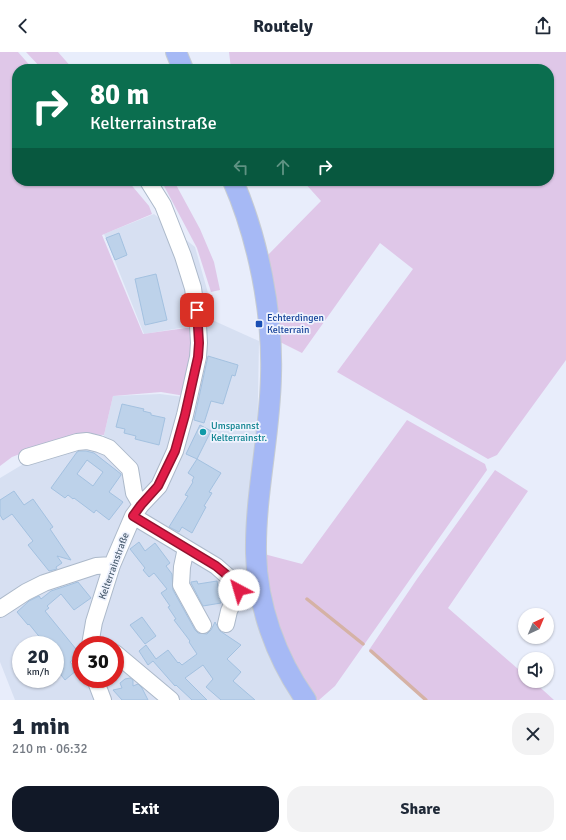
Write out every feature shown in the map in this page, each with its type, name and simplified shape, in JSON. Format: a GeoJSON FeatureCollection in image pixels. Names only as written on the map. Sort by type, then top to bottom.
{"type":"FeatureCollection","features":[{"type":"Feature","properties":{"kind":"main road"},"geometry":{"type":"LineString","coordinates":[[176,52],[181,64]]}},
{"type":"Feature","properties":{"kind":"main road"},"geometry":{"type":"LineString","coordinates":[[235,186],[247,221],[261,276],[267,311],[271,358],[271,392],[268,429],[257,523],[256,554],[258,581],[263,605],[276,644],[290,673],[306,700]]}},
{"type":"Feature","properties":{"kind":"street","name":"Kelterrainstraße"},"geometry":{"type":"LineString","coordinates":[[94,636],[94,622],[112,566],[137,510],[158,486],[175,451],[198,357],[199,343],[197,310],[193,288],[183,256],[163,205],[151,186]]}},
{"type":"Feature","properties":{"kind":"street"},"geometry":{"type":"LineString","coordinates":[[27,457],[87,441],[109,448],[130,468],[137,510],[186,548],[216,566],[240,586],[229,611],[226,624]]}},
{"type":"Feature","properties":{"kind":"street"},"geometry":{"type":"LineString","coordinates":[[186,548],[182,567],[182,585],[203,625]]}},
{"type":"Feature","properties":{"kind":"street"},"geometry":{"type":"LineString","coordinates":[[0,609],[26,592],[44,583],[96,566],[112,566]]}},
{"type":"Feature","properties":{"kind":"street"},"geometry":{"type":"LineString","coordinates":[[124,661],[171,700]]}},
{"type":"Feature","properties":{"kind":"street"},"geometry":{"type":"LineString","coordinates":[[98,688],[103,700]]}},
{"type":"Feature","properties":{"kind":"shaded area"},"geometry":{"type":"Polygon","coordinates":[[[0,52],[18,52],[29,64],[12,64],[12,186],[132,186],[149,206],[152,214],[102,235],[143,334],[193,327],[194,355],[185,396],[161,392],[113,396],[104,435],[81,434],[38,447],[12,457],[0,466],[0,52]]]}},
{"type":"Feature","properties":{"kind":"shaded area"},"geometry":{"type":"Polygon","coordinates":[[[26,52],[58,52],[69,64],[37,64],[26,52]]]}},
{"type":"Feature","properties":{"kind":"shaded area"},"geometry":{"type":"Polygon","coordinates":[[[229,52],[566,52],[566,360],[497,455],[488,459],[337,372],[413,269],[380,243],[302,353],[280,342],[277,303],[265,258],[321,201],[308,186],[554,186],[554,64],[230,64],[229,52]]]}},
{"type":"Feature","properties":{"kind":"shaded area"},"geometry":{"type":"Polygon","coordinates":[[[164,186],[177,186],[200,229],[214,262],[220,290],[211,292],[197,248],[164,186]]]}},
{"type":"Feature","properties":{"kind":"shaded area"},"geometry":{"type":"Polygon","coordinates":[[[154,214],[195,247],[208,293],[210,319],[259,341],[257,450],[249,530],[296,700],[15,700],[0,662],[0,478],[30,460],[84,443],[99,446],[104,435],[113,396],[160,394],[192,398],[205,324],[144,334],[104,234],[154,214]]]}},
{"type":"Feature","properties":{"kind":"shaded area"},"geometry":{"type":"Polygon","coordinates":[[[407,420],[485,464],[487,470],[335,686],[319,700],[314,700],[282,644],[268,597],[264,554],[302,564],[407,420]]]}},
{"type":"Feature","properties":{"kind":"shaded area"},"geometry":{"type":"Polygon","coordinates":[[[495,470],[528,491],[448,608],[518,669],[518,688],[541,688],[554,700],[428,700],[369,650],[417,579],[495,470]]]}},
{"type":"Feature","properties":{"kind":"building"},"geometry":{"type":"Polygon","coordinates":[[[119,233],[127,255],[115,260],[106,238],[119,233]]]}},
{"type":"Feature","properties":{"kind":"building"},"geometry":{"type":"Polygon","coordinates":[[[156,274],[167,320],[145,325],[135,279],[156,274]]]}},
{"type":"Feature","properties":{"kind":"building"},"geometry":{"type":"Polygon","coordinates":[[[208,356],[238,365],[235,376],[232,375],[223,404],[211,401],[204,423],[194,420],[208,356]]]}},
{"type":"Feature","properties":{"kind":"building"},"geometry":{"type":"Polygon","coordinates":[[[122,404],[144,409],[143,411],[151,413],[151,415],[165,418],[159,445],[135,439],[136,436],[124,433],[125,429],[116,427],[122,404]]]}},
{"type":"Feature","properties":{"kind":"building"},"geometry":{"type":"Polygon","coordinates":[[[200,425],[211,431],[197,459],[186,454],[200,425]]]}},
{"type":"Feature","properties":{"kind":"building"},"geometry":{"type":"Polygon","coordinates":[[[86,451],[94,453],[121,474],[109,492],[123,502],[109,520],[96,510],[94,513],[74,498],[73,499],[68,495],[65,498],[51,488],[77,452],[86,451]],[[87,460],[77,474],[93,486],[103,472],[87,460]]]}},
{"type":"Feature","properties":{"kind":"building"},"geometry":{"type":"Polygon","coordinates":[[[197,459],[221,473],[209,492],[212,493],[204,506],[206,507],[192,533],[182,527],[179,532],[169,527],[188,496],[185,495],[193,482],[194,477],[188,473],[197,459]]]}},
{"type":"Feature","properties":{"kind":"building"},"geometry":{"type":"Polygon","coordinates":[[[14,491],[24,505],[33,499],[53,527],[50,529],[71,560],[57,556],[62,563],[56,567],[57,569],[49,571],[28,545],[33,541],[12,514],[3,520],[0,515],[0,500],[14,491]]]}},
{"type":"Feature","properties":{"kind":"building"},"geometry":{"type":"Polygon","coordinates":[[[139,542],[145,551],[155,543],[170,563],[166,566],[172,574],[173,590],[195,630],[198,633],[207,634],[215,622],[220,631],[241,645],[227,659],[241,672],[233,681],[255,700],[221,700],[206,687],[213,679],[203,665],[185,678],[207,700],[192,700],[176,685],[175,686],[153,661],[148,665],[139,651],[146,645],[156,659],[168,650],[178,663],[179,662],[182,665],[197,654],[189,642],[190,641],[174,620],[176,619],[168,607],[170,606],[161,593],[167,589],[154,573],[149,577],[143,570],[145,568],[130,549],[139,542]]]}},
{"type":"Feature","properties":{"kind":"building"},"geometry":{"type":"Polygon","coordinates":[[[197,581],[198,584],[217,581],[221,603],[203,606],[191,583],[197,581]]]}},
{"type":"Feature","properties":{"kind":"building"},"geometry":{"type":"Polygon","coordinates":[[[78,582],[91,598],[74,610],[61,594],[47,606],[49,608],[45,611],[72,644],[72,660],[70,662],[72,664],[72,674],[65,680],[64,636],[39,636],[17,612],[29,601],[39,596],[41,599],[51,591],[78,582]]]}},
{"type":"Feature","properties":{"kind":"building"},"geometry":{"type":"Polygon","coordinates":[[[142,617],[156,636],[145,644],[130,625],[142,617]]]}},
{"type":"Feature","properties":{"kind":"building"},"geometry":{"type":"Polygon","coordinates":[[[130,678],[133,680],[133,686],[138,684],[142,688],[148,700],[122,700],[113,690],[124,688],[125,679],[130,678]]]}},
{"type":"Feature","properties":{"kind":"waterway"},"geometry":{"type":"LineString","coordinates":[[307,599],[363,644]]}},
{"type":"Feature","properties":{"kind":"waterway"},"geometry":{"type":"LineString","coordinates":[[371,651],[426,700]]}},
{"type":"Feature","properties":{"kind":"place","name":"Echterdingen Kelterrain"},"geometry":{"type":"Point","coordinates":[259,324]}},
{"type":"Feature","properties":{"kind":"place","name":"Umspannst Kelterrainstr."},"geometry":{"type":"Point","coordinates":[203,432]}},
{"type":"Feature","properties":{"kind":"route"},"geometry":{"type":"LineString","coordinates":[[197,310],[199,343],[198,357],[175,451],[158,486],[133,516],[216,566],[240,586],[239,590]]}}]}
